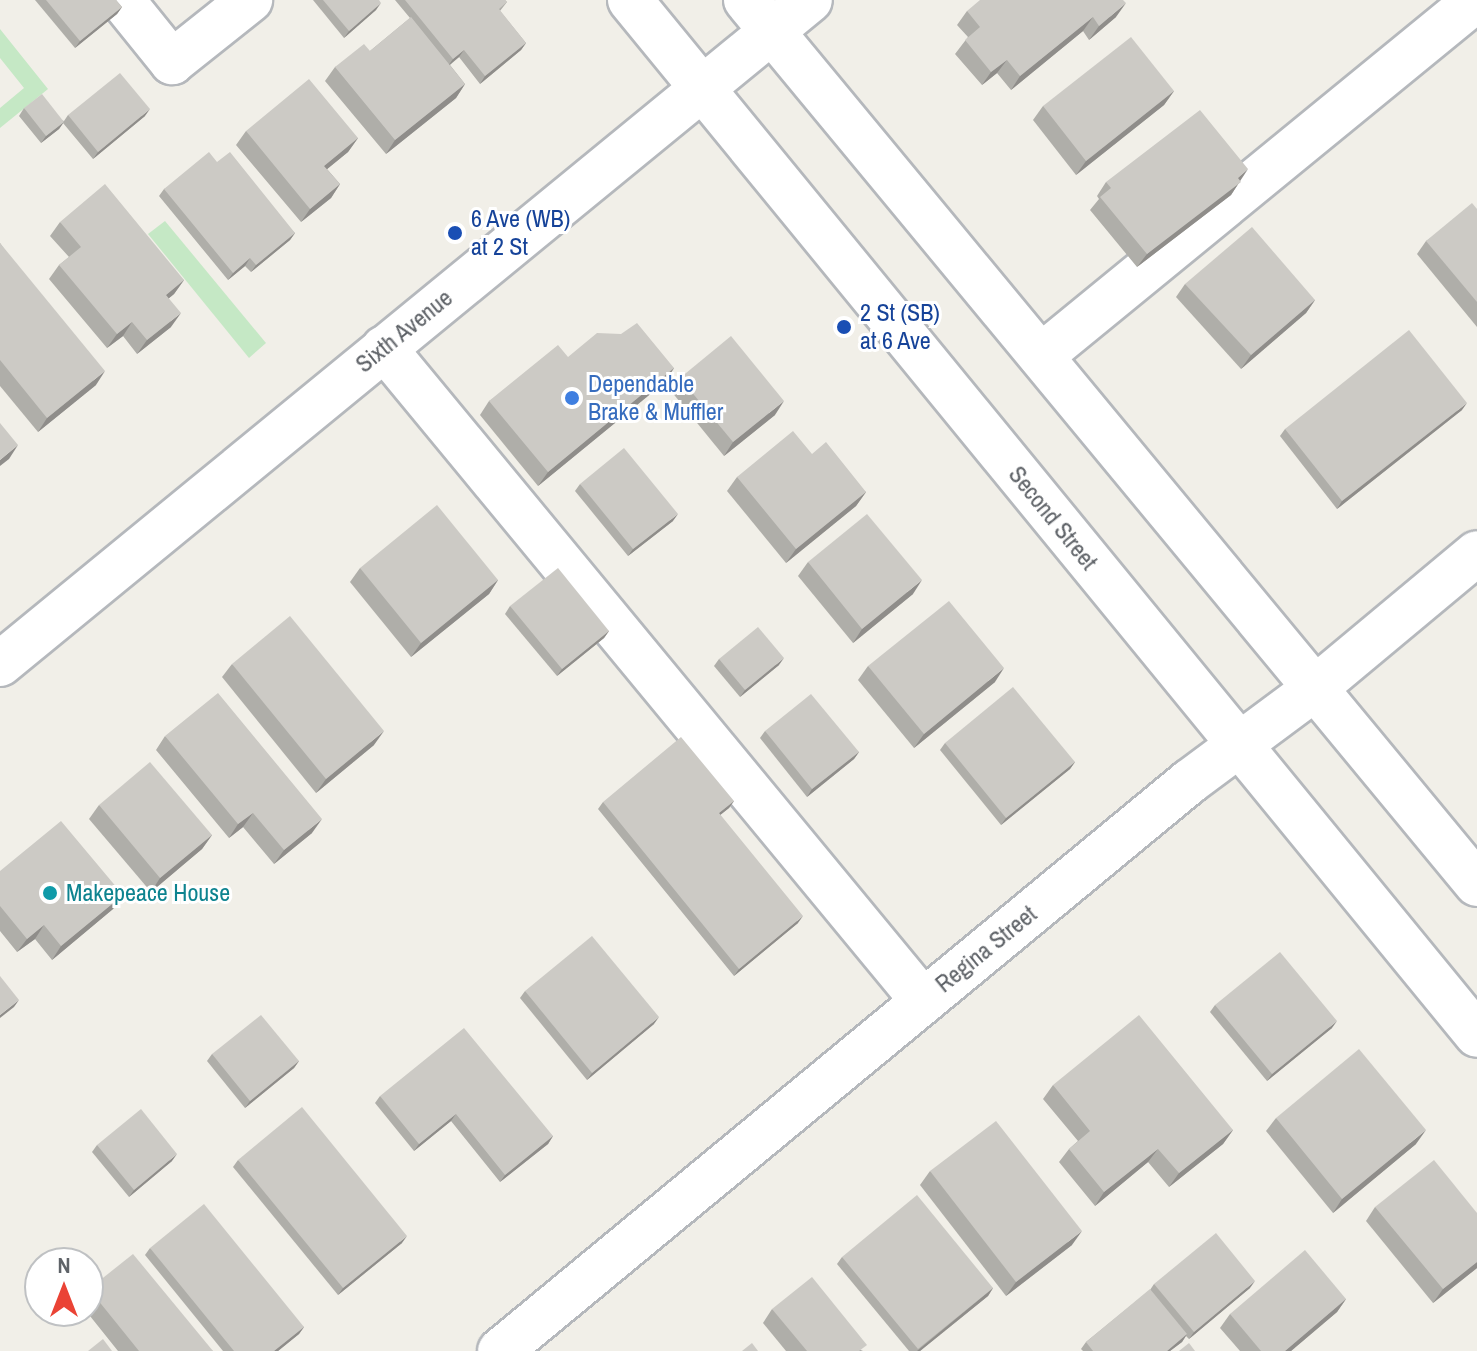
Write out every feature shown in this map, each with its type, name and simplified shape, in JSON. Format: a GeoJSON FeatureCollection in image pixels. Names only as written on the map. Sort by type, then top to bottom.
{"type":"FeatureCollection","features":[{"type":"Feature","properties":{"kind":"street"},"geometry":{"type":"LineString","coordinates":[[122,0],[172,62],[250,0]]}},
{"type":"Feature","properties":{"kind":"street","name":"Second Street"},"geometry":{"type":"LineString","coordinates":[[630,0],[1477,1035]]}},
{"type":"Feature","properties":{"kind":"street","name":"Sixth Avenue"},"geometry":{"type":"LineString","coordinates":[[0,664],[700,87],[759,15],[810,0]]}},
{"type":"Feature","properties":{"kind":"street"},"geometry":{"type":"LineString","coordinates":[[1041,356],[1476,0]]}},
{"type":"Feature","properties":{"kind":"street"},"geometry":{"type":"LineString","coordinates":[[759,15],[1477,884]]}},
{"type":"Feature","properties":{"kind":"street"},"geometry":{"type":"LineString","coordinates":[[384,348],[923,1001]]}},
{"type":"Feature","properties":{"kind":"street","name":"Regina Street"},"geometry":{"type":"LineString","coordinates":[[500,1351],[923,1001],[1314,689],[1477,553]]}},
{"type":"Feature","properties":{"kind":"green space"},"geometry":{"type":"Polygon","coordinates":[[[0,29],[48,89],[0,128],[0,108],[24,88],[0,58],[0,29]]]}},
{"type":"Feature","properties":{"kind":"green space"},"geometry":{"type":"Polygon","coordinates":[[[165,221],[266,343],[249,358],[148,234],[165,221]]]}},
{"type":"Feature","properties":{"kind":"building"},"geometry":{"type":"Polygon","coordinates":[[[46,0],[116,0],[122,7],[80,41],[46,0]]]}},
{"type":"Feature","properties":{"kind":"building"},"geometry":{"type":"Polygon","coordinates":[[[323,0],[379,0],[381,3],[349,31],[323,0]]]}},
{"type":"Feature","properties":{"kind":"building"},"geometry":{"type":"Polygon","coordinates":[[[405,0],[505,0],[507,2],[499,9],[526,43],[485,76],[464,50],[453,59],[405,0]]]}},
{"type":"Feature","properties":{"kind":"building"},"geometry":{"type":"Polygon","coordinates":[[[980,0],[1123,0],[1126,3],[1099,26],[1093,17],[1020,76],[1007,60],[991,72],[965,40],[980,27],[967,11],[980,0]]]}},
{"type":"Feature","properties":{"kind":"building"},"geometry":{"type":"Polygon","coordinates":[[[411,17],[465,84],[395,140],[335,67],[364,44],[370,51],[411,17]]]}},
{"type":"Feature","properties":{"kind":"building"},"geometry":{"type":"Polygon","coordinates":[[[1131,37],[1174,91],[1086,161],[1043,106],[1131,37]]]}},
{"type":"Feature","properties":{"kind":"building"},"geometry":{"type":"Polygon","coordinates":[[[120,73],[150,109],[98,152],[68,115],[120,73]]]}},
{"type":"Feature","properties":{"kind":"building"},"geometry":{"type":"Polygon","coordinates":[[[309,79],[358,138],[324,166],[340,184],[310,209],[246,131],[309,79]]]}},
{"type":"Feature","properties":{"kind":"building"},"geometry":{"type":"Polygon","coordinates":[[[42,94],[64,122],[46,136],[24,108],[42,94]]]}},
{"type":"Feature","properties":{"kind":"building"},"geometry":{"type":"Polygon","coordinates":[[[1200,110],[1248,169],[1238,178],[1241,182],[1147,254],[1100,197],[1111,188],[1106,182],[1200,110]]]}},
{"type":"Feature","properties":{"kind":"building"},"geometry":{"type":"Polygon","coordinates":[[[209,152],[217,162],[230,152],[295,233],[256,265],[250,258],[233,273],[164,189],[209,152]]]}},
{"type":"Feature","properties":{"kind":"building"},"geometry":{"type":"Polygon","coordinates":[[[105,184],[184,280],[166,295],[181,313],[147,340],[132,322],[117,334],[59,265],[81,247],[60,222],[105,184]]]}},
{"type":"Feature","properties":{"kind":"building"},"geometry":{"type":"Polygon","coordinates":[[[1472,203],[1477,209],[1477,302],[1426,241],[1472,203]]]}},
{"type":"Feature","properties":{"kind":"building"},"geometry":{"type":"Polygon","coordinates":[[[1252,227],[1315,300],[1251,355],[1185,284],[1252,227]]]}},
{"type":"Feature","properties":{"kind":"building"},"geometry":{"type":"Polygon","coordinates":[[[0,243],[105,371],[47,418],[0,360],[0,243]]]}},
{"type":"Feature","properties":{"kind":"building","name":"Dependable Brake & Muffler"},"geometry":{"type":"Polygon","coordinates":[[[637,323],[674,368],[548,472],[489,401],[558,345],[568,357],[597,333],[621,334],[637,323]]]}},
{"type":"Feature","properties":{"kind":"building"},"geometry":{"type":"Polygon","coordinates":[[[1409,330],[1467,403],[1342,501],[1285,429],[1409,330]]]}},
{"type":"Feature","properties":{"kind":"building"},"geometry":{"type":"Polygon","coordinates":[[[731,336],[784,401],[733,442],[680,378],[731,336]]]}},
{"type":"Feature","properties":{"kind":"building"},"geometry":{"type":"Polygon","coordinates":[[[0,423],[18,445],[0,460],[0,423]]]}},
{"type":"Feature","properties":{"kind":"building"},"geometry":{"type":"Polygon","coordinates":[[[793,431],[812,454],[826,442],[866,492],[796,549],[737,477],[793,431]]]}},
{"type":"Feature","properties":{"kind":"building"},"geometry":{"type":"Polygon","coordinates":[[[624,448],[678,514],[633,549],[580,484],[624,448]]]}},
{"type":"Feature","properties":{"kind":"building"},"geometry":{"type":"Polygon","coordinates":[[[437,505],[498,580],[421,643],[360,568],[437,505]]]}},
{"type":"Feature","properties":{"kind":"building"},"geometry":{"type":"Polygon","coordinates":[[[867,514],[922,580],[862,629],[808,562],[867,514]]]}},
{"type":"Feature","properties":{"kind":"building"},"geometry":{"type":"Polygon","coordinates":[[[558,568],[609,631],[562,669],[510,606],[558,568]]]}},
{"type":"Feature","properties":{"kind":"building"},"geometry":{"type":"Polygon","coordinates":[[[949,601],[1004,668],[924,734],[868,666],[949,601]]]}},
{"type":"Feature","properties":{"kind":"building"},"geometry":{"type":"Polygon","coordinates":[[[290,616],[384,731],[326,779],[232,664],[290,616]]]}},
{"type":"Feature","properties":{"kind":"building"},"geometry":{"type":"Polygon","coordinates":[[[758,627],[784,658],[745,690],[719,659],[758,627]]]}},
{"type":"Feature","properties":{"kind":"building"},"geometry":{"type":"Polygon","coordinates":[[[1013,687],[1075,762],[1006,818],[945,743],[1013,687]]]}},
{"type":"Feature","properties":{"kind":"building"},"geometry":{"type":"Polygon","coordinates":[[[218,693],[322,819],[284,850],[253,813],[238,824],[165,736],[218,693]]]}},
{"type":"Feature","properties":{"kind":"building"},"geometry":{"type":"Polygon","coordinates":[[[811,694],[859,752],[812,789],[765,731],[811,694]]]}},
{"type":"Feature","properties":{"kind":"building"},"geometry":{"type":"Polygon","coordinates":[[[681,737],[734,801],[719,813],[803,916],[739,969],[603,802],[681,737]]]}},
{"type":"Feature","properties":{"kind":"building"},"geometry":{"type":"Polygon","coordinates":[[[150,762],[212,835],[160,878],[99,805],[150,762]]]}},
{"type":"Feature","properties":{"kind":"building","name":"Makepeace House"},"geometry":{"type":"Polygon","coordinates":[[[61,821],[123,895],[61,946],[44,925],[27,939],[0,906],[0,871],[61,821]]]}},
{"type":"Feature","properties":{"kind":"building"},"geometry":{"type":"Polygon","coordinates":[[[592,936],[659,1017],[592,1073],[525,991],[592,936]]]}},
{"type":"Feature","properties":{"kind":"building"},"geometry":{"type":"Polygon","coordinates":[[[1280,952],[1337,1021],[1272,1074],[1215,1005],[1280,952]]]}},
{"type":"Feature","properties":{"kind":"building"},"geometry":{"type":"Polygon","coordinates":[[[0,976],[19,1000],[0,1015],[0,976]]]}},
{"type":"Feature","properties":{"kind":"building"},"geometry":{"type":"Polygon","coordinates":[[[261,1015],[299,1061],[250,1101],[212,1054],[261,1015]]]}},
{"type":"Feature","properties":{"kind":"building"},"geometry":{"type":"Polygon","coordinates":[[[1139,1015],[1233,1130],[1179,1173],[1158,1149],[1104,1192],[1069,1149],[1090,1131],[1053,1085],[1139,1015]]]}},
{"type":"Feature","properties":{"kind":"building"},"geometry":{"type":"Polygon","coordinates":[[[464,1028],[553,1136],[505,1175],[456,1114],[419,1144],[380,1096],[464,1028]]]}},
{"type":"Feature","properties":{"kind":"building"},"geometry":{"type":"Polygon","coordinates":[[[1359,1049],[1426,1130],[1342,1199],[1276,1118],[1359,1049]]]}},
{"type":"Feature","properties":{"kind":"building"},"geometry":{"type":"Polygon","coordinates":[[[302,1107],[407,1236],[343,1288],[238,1160],[302,1107]]]}},
{"type":"Feature","properties":{"kind":"building"},"geometry":{"type":"Polygon","coordinates":[[[141,1109],[177,1154],[134,1190],[97,1145],[141,1109]]]}},
{"type":"Feature","properties":{"kind":"building"},"geometry":{"type":"Polygon","coordinates":[[[996,1121],[1082,1231],[1016,1282],[930,1171],[996,1121]]]}},
{"type":"Feature","properties":{"kind":"building"},"geometry":{"type":"Polygon","coordinates":[[[1434,1160],[1477,1213],[1477,1262],[1443,1289],[1375,1207],[1434,1160]]]}},
{"type":"Feature","properties":{"kind":"building"},"geometry":{"type":"Polygon","coordinates":[[[917,1195],[993,1288],[918,1349],[842,1257],[917,1195]]]}},
{"type":"Feature","properties":{"kind":"building"},"geometry":{"type":"Polygon","coordinates":[[[204,1204],[304,1327],[274,1351],[234,1351],[150,1248],[204,1204]]]}},
{"type":"Feature","properties":{"kind":"building"},"geometry":{"type":"Polygon","coordinates":[[[1216,1233],[1255,1281],[1194,1332],[1154,1284],[1216,1233]]]}},
{"type":"Feature","properties":{"kind":"building"},"geometry":{"type":"Polygon","coordinates":[[[1305,1250],[1346,1299],[1285,1351],[1261,1351],[1230,1314],[1305,1250]]]}},
{"type":"Feature","properties":{"kind":"building"},"geometry":{"type":"Polygon","coordinates":[[[133,1254],[213,1351],[139,1351],[104,1308],[104,1277],[133,1254]]]}},
{"type":"Feature","properties":{"kind":"building"},"geometry":{"type":"Polygon","coordinates":[[[812,1277],[867,1345],[859,1351],[807,1351],[772,1309],[812,1277]]]}},
{"type":"Feature","properties":{"kind":"building"},"geometry":{"type":"Polygon","coordinates":[[[1150,1289],[1187,1334],[1167,1351],[1093,1351],[1086,1342],[1150,1289]]]}},
{"type":"Feature","properties":{"kind":"building"},"geometry":{"type":"Polygon","coordinates":[[[103,1339],[112,1351],[88,1351],[103,1339]]]}},
{"type":"Feature","properties":{"kind":"building"},"geometry":{"type":"Polygon","coordinates":[[[752,1343],[758,1351],[742,1351],[752,1343]]]}},
{"type":"Feature","properties":{"kind":"building"},"geometry":{"type":"Polygon","coordinates":[[[1189,1343],[1195,1351],[1179,1351],[1189,1343]]]}},
{"type":"Feature","properties":{"kind":"place","name":"6 Ave (WB) at 2 St"},"geometry":{"type":"Point","coordinates":[455,233]}},
{"type":"Feature","properties":{"kind":"place","name":"2 St (SB) at 6 Ave"},"geometry":{"type":"Point","coordinates":[844,327]}},
{"type":"Feature","properties":{"kind":"place","name":"Dependable Brake & Muffler"},"geometry":{"type":"Point","coordinates":[572,398]}},
{"type":"Feature","properties":{"kind":"place","name":"Makepeace House"},"geometry":{"type":"Point","coordinates":[50,893]}}]}
